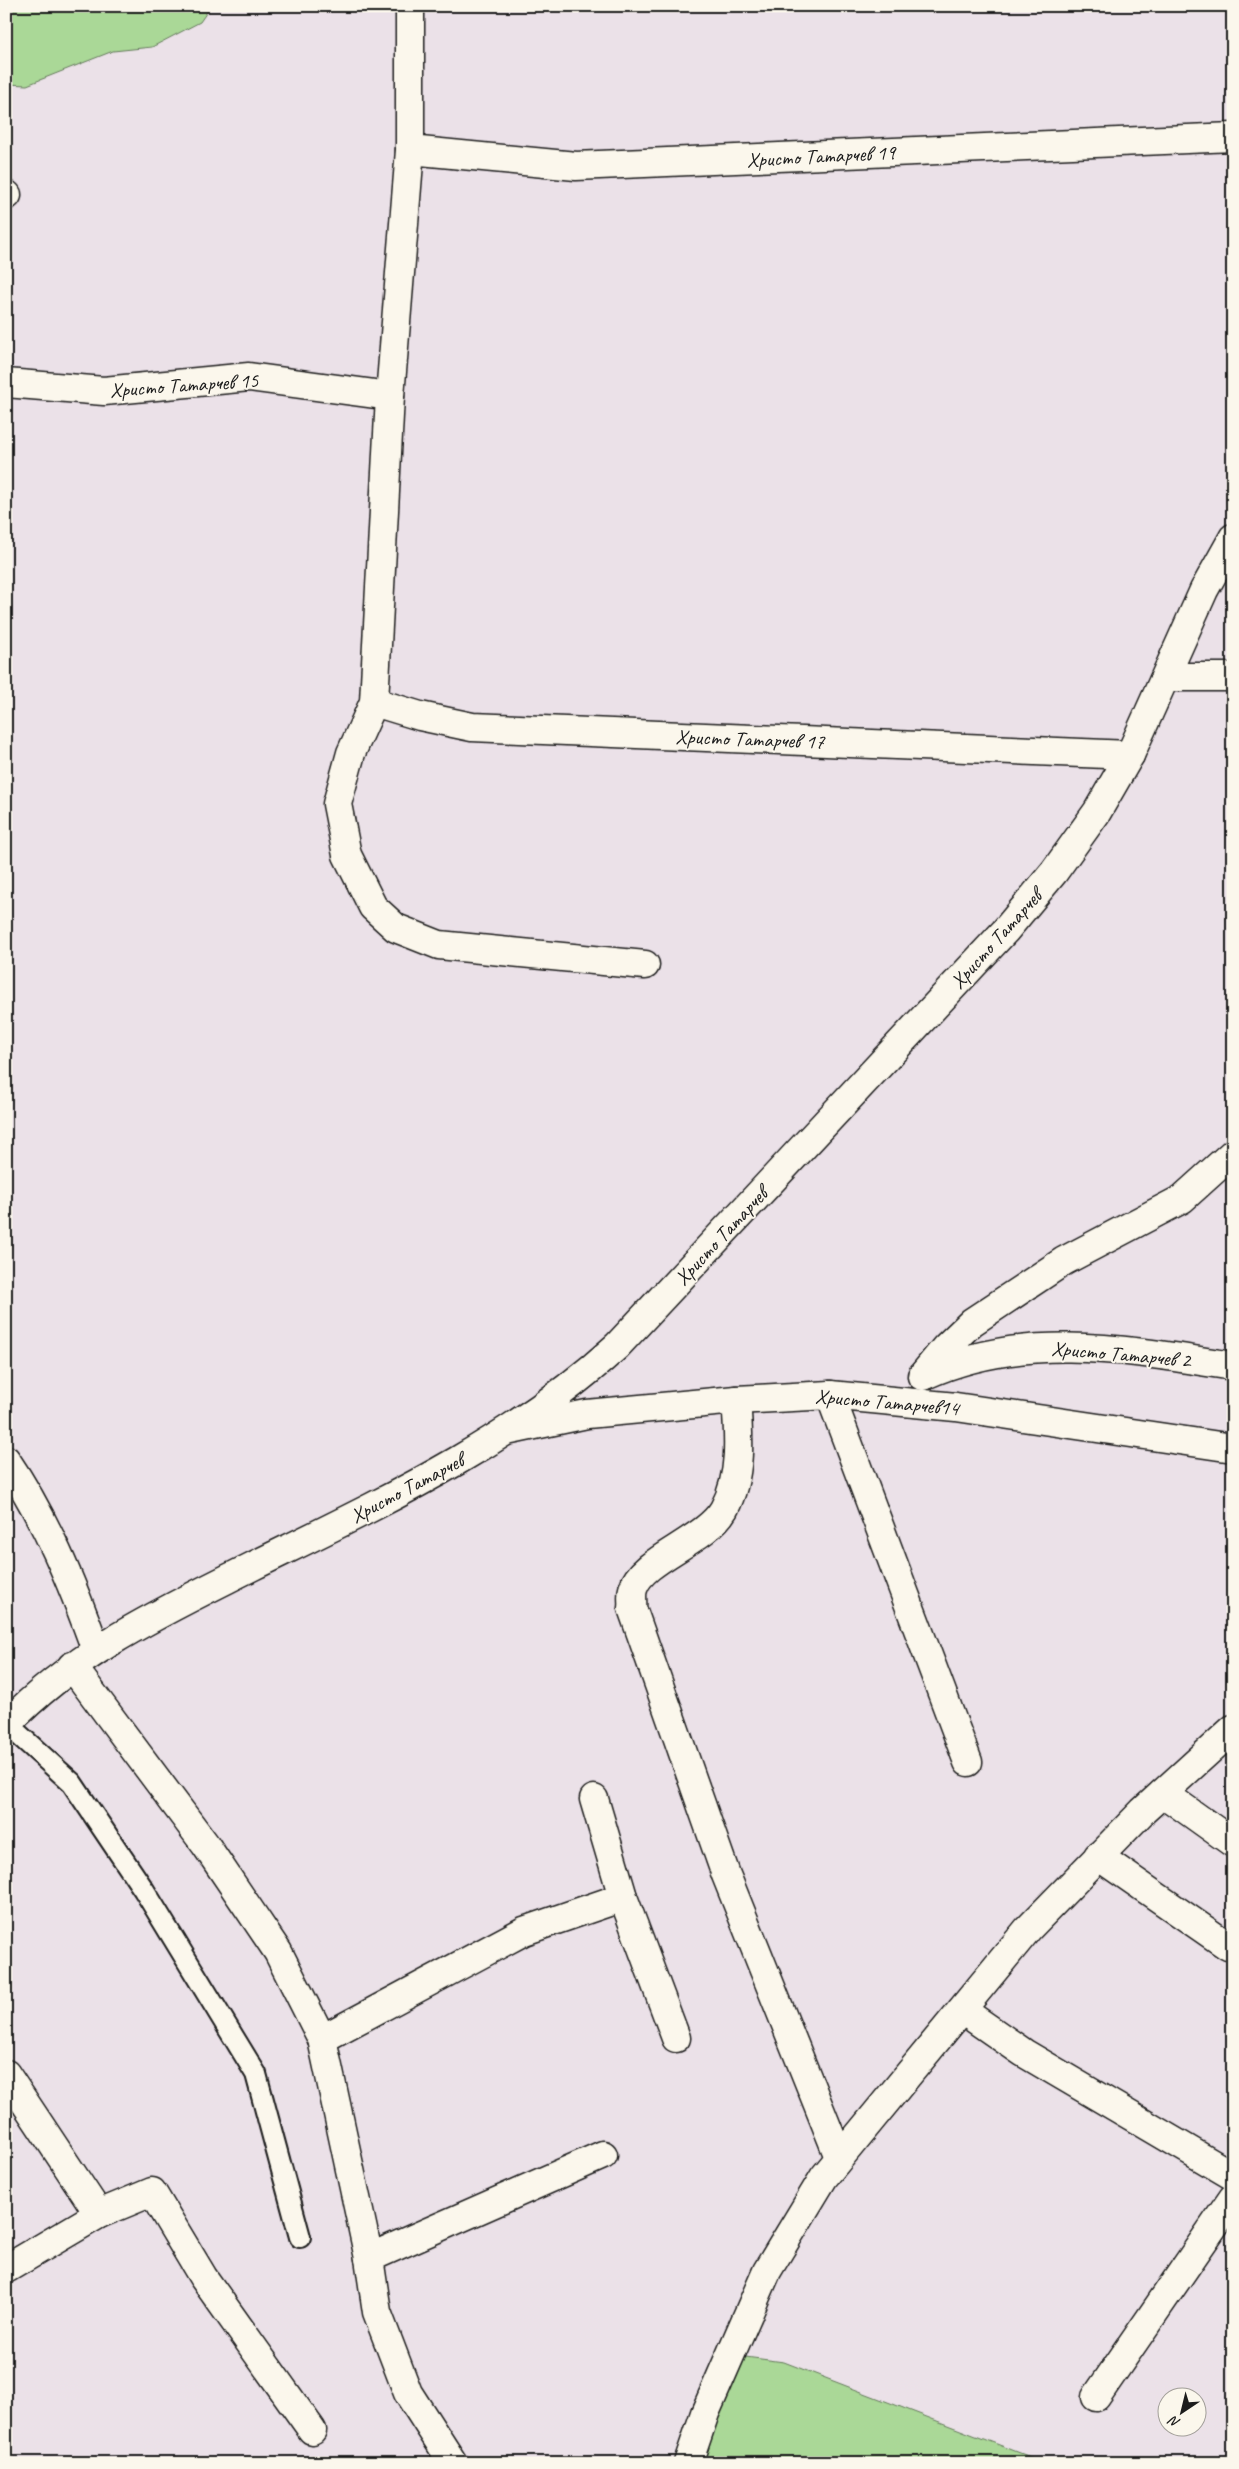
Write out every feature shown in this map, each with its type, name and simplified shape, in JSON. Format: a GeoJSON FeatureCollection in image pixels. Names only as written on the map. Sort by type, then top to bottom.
{"type":"FeatureCollection","features":[{"type":"Feature","properties":{"kind":"street"},"geometry":{"type":"LineString","coordinates":[[410,6],[410,150],[390,396],[374,702],[351,753],[337,804],[347,855],[373,907],[396,928],[440,945],[645,965]]}},
{"type":"Feature","properties":{"kind":"street","name":"Христо Татарчев 19"},"geometry":{"type":"LineString","coordinates":[[410,150],[576,166],[1233,138]]}},
{"type":"Feature","properties":{"kind":"street","name":"Христо Татарчев 15"},"geometry":{"type":"LineString","coordinates":[[6,383],[104,391],[249,377],[390,396]]}},
{"type":"Feature","properties":{"kind":"street","name":"Христо Татарчев"},"geometry":{"type":"LineString","coordinates":[[7,1724],[72,1666],[156,1614],[434,1475],[511,1430],[582,1378],[637,1326],[998,939],[1070,850],[1097,812],[1130,755],[1204,590],[1233,538]]}},
{"type":"Feature","properties":{"kind":"street"},"geometry":{"type":"LineString","coordinates":[[1166,677],[1233,677]]}},
{"type":"Feature","properties":{"kind":"street","name":"Христо Татарчев 17"},"geometry":{"type":"LineString","coordinates":[[374,702],[420,716],[472,726],[1130,755]]}},
{"type":"Feature","properties":{"kind":"street"},"geometry":{"type":"LineString","coordinates":[[905,1400],[946,1347],[972,1322],[1064,1261],[1182,1199],[1233,1153]]}},
{"type":"Feature","properties":{"kind":"street","name":"Христо Татарчев 2"},"geometry":{"type":"LineString","coordinates":[[922,1376],[983,1355],[1004,1350],[1053,1346],[1116,1349],[1233,1366]]}},
{"type":"Feature","properties":{"kind":"street"},"geometry":{"type":"LineString","coordinates":[[830,1395],[968,1762]]}},
{"type":"Feature","properties":{"kind":"street","name":"Христо Татарчев14"},"geometry":{"type":"LineString","coordinates":[[511,1430],[587,1414],[736,1400],[830,1395],[905,1400],[1233,1448]]}},
{"type":"Feature","properties":{"kind":"street"},"geometry":{"type":"LineString","coordinates":[[736,1400],[739,1448],[736,1473],[723,1511],[688,1542],[642,1572],[633,1589],[632,1608],[726,1875],[839,2157]]}},
{"type":"Feature","properties":{"kind":"street"},"geometry":{"type":"LineString","coordinates":[[6,1460],[52,1540],[78,1599],[96,1650]]}},
{"type":"Feature","properties":{"kind":"street"},"geometry":{"type":"LineString","coordinates":[[72,1666],[210,1852],[278,1952],[322,2039],[369,2258],[377,2312],[408,2393],[453,2463]]}},
{"type":"Feature","properties":{"kind":"street"},"geometry":{"type":"LineString","coordinates":[[688,2463],[705,2413],[767,2271],[799,2216],[839,2157],[1028,1929],[1163,1792],[1232,1730]]}},
{"type":"Feature","properties":{"kind":"street"},"geometry":{"type":"LineString","coordinates":[[1163,1792],[1233,1843]]}},
{"type":"Feature","properties":{"kind":"street"},"geometry":{"type":"LineString","coordinates":[[594,1798],[623,1897],[676,2038]]}},
{"type":"Feature","properties":{"kind":"street"},"geometry":{"type":"LineString","coordinates":[[1098,1856],[1228,1946]]}},
{"type":"Feature","properties":{"kind":"street"},"geometry":{"type":"LineString","coordinates":[[322,2039],[524,1931],[623,1897]]}},
{"type":"Feature","properties":{"kind":"street"},"geometry":{"type":"LineString","coordinates":[[962,2010],[1024,2053],[1233,2176]]}},
{"type":"Feature","properties":{"kind":"street"},"geometry":{"type":"LineString","coordinates":[[6,2074],[99,2214]]}},
{"type":"Feature","properties":{"kind":"street"},"geometry":{"type":"LineString","coordinates":[[369,2258],[603,2155]]}},
{"type":"Feature","properties":{"kind":"street"},"geometry":{"type":"LineString","coordinates":[[6,2269],[99,2214],[152,2192],[203,2277],[312,2430]]}},
{"type":"Feature","properties":{"kind":"street"},"geometry":{"type":"LineString","coordinates":[[1096,2397],[1233,2198]]}},
{"type":"Feature","properties":{"kind":"lane"},"geometry":{"type":"LineString","coordinates":[[7,1724],[72,1783],[144,1890],[256,2074],[300,2237]]}},
{"type":"Feature","properties":{"kind":"green space"},"geometry":{"type":"Polygon","coordinates":[[[6,6],[211,6],[200,22],[152,47],[113,51],[27,85],[6,84],[6,6]]]}},
{"type":"Feature","properties":{"kind":"green space"},"geometry":{"type":"Polygon","coordinates":[[[730,2355],[784,2362],[1046,2463],[688,2463],[730,2355]]]}}]}
